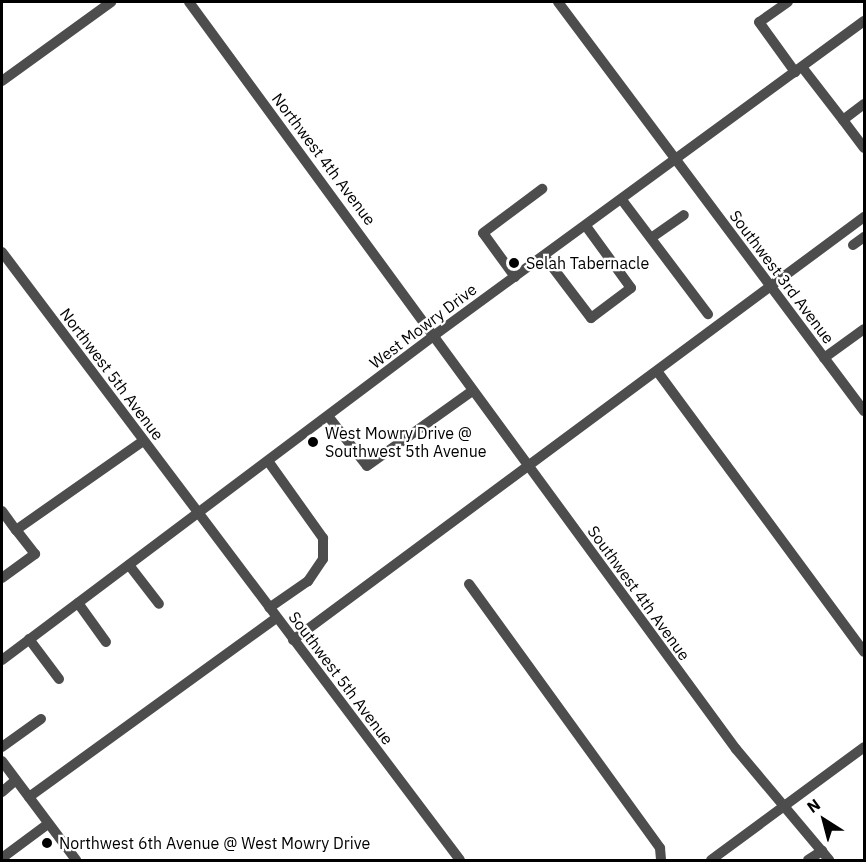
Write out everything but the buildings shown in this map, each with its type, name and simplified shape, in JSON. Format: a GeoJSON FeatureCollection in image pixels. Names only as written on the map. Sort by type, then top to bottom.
{"type":"FeatureCollection","features":[{"type":"Feature","properties":{"kind":"street"},"geometry":{"type":"LineString","coordinates":[[2,81],[111,2]]}},
{"type":"Feature","properties":{"kind":"street","name":"Northwest 4th Avenue"},"geometry":{"type":"LineString","coordinates":[[189,2],[436,334]]}},
{"type":"Feature","properties":{"kind":"street","name":"Southwest 3rd Avenue"},"geometry":{"type":"LineString","coordinates":[[558,2],[675,162],[864,411]]}},
{"type":"Feature","properties":{"kind":"street"},"geometry":{"type":"LineString","coordinates":[[783,3],[759,22],[864,148]]}},
{"type":"Feature","properties":{"kind":"street","name":"West Mowry Drive"},"geometry":{"type":"LineString","coordinates":[[2,660],[436,334],[675,162],[864,21]]}},
{"type":"Feature","properties":{"kind":"street"},"geometry":{"type":"LineString","coordinates":[[843,120],[864,104]]}},
{"type":"Feature","properties":{"kind":"street"},"geometry":{"type":"LineString","coordinates":[[515,277],[483,233],[542,189]]}},
{"type":"Feature","properties":{"kind":"street"},"geometry":{"type":"LineString","coordinates":[[622,200],[708,314]]}},
{"type":"Feature","properties":{"kind":"street"},"geometry":{"type":"LineString","coordinates":[[651,238],[684,215]]}},
{"type":"Feature","properties":{"kind":"street"},"geometry":{"type":"LineString","coordinates":[[293,640],[864,217]]}},
{"type":"Feature","properties":{"kind":"street"},"geometry":{"type":"LineString","coordinates":[[544,256],[591,318],[631,288],[586,226]]}},
{"type":"Feature","properties":{"kind":"street"},"geometry":{"type":"LineString","coordinates":[[853,245],[864,237]]}},
{"type":"Feature","properties":{"kind":"street","name":"Northwest 5th Avenue"},"geometry":{"type":"LineString","coordinates":[[2,252],[198,514]]}},
{"type":"Feature","properties":{"kind":"street"},"geometry":{"type":"LineString","coordinates":[[824,358],[864,329]]}},
{"type":"Feature","properties":{"kind":"street","name":"Southwest 4th Avenue"},"geometry":{"type":"LineString","coordinates":[[436,334],[472,391],[736,749],[829,861]]}},
{"type":"Feature","properties":{"kind":"street"},"geometry":{"type":"LineString","coordinates":[[657,371],[864,652]]}},
{"type":"Feature","properties":{"kind":"street"},"geometry":{"type":"LineString","coordinates":[[327,416],[367,466],[472,391]]}},
{"type":"Feature","properties":{"kind":"street"},"geometry":{"type":"LineString","coordinates":[[16,530],[143,441]]}},
{"type":"Feature","properties":{"kind":"street"},"geometry":{"type":"LineString","coordinates":[[268,461],[323,538],[323,559],[308,581],[269,608]]}},
{"type":"Feature","properties":{"kind":"street"},"geometry":{"type":"LineString","coordinates":[[2,511],[34,554],[2,578]]}},
{"type":"Feature","properties":{"kind":"street","name":"Southwest 5th Avenue"},"geometry":{"type":"LineString","coordinates":[[198,514],[460,861]]}},
{"type":"Feature","properties":{"kind":"street"},"geometry":{"type":"LineString","coordinates":[[129,565],[159,604]]}},
{"type":"Feature","properties":{"kind":"street"},"geometry":{"type":"LineString","coordinates":[[469,584],[660,848],[661,861]]}},
{"type":"Feature","properties":{"kind":"street"},"geometry":{"type":"LineString","coordinates":[[78,603],[106,642]]}},
{"type":"Feature","properties":{"kind":"street"},"geometry":{"type":"LineString","coordinates":[[28,797],[276,618]]}},
{"type":"Feature","properties":{"kind":"street"},"geometry":{"type":"LineString","coordinates":[[29,639],[58,679]]}},
{"type":"Feature","properties":{"kind":"street"},"geometry":{"type":"LineString","coordinates":[[2,747],[41,719]]}},
{"type":"Feature","properties":{"kind":"street"},"geometry":{"type":"LineString","coordinates":[[711,861],[864,747]]}},
{"type":"Feature","properties":{"kind":"street"},"geometry":{"type":"LineString","coordinates":[[2,761],[76,861]]}},
{"type":"Feature","properties":{"kind":"street"},"geometry":{"type":"LineString","coordinates":[[2,792],[16,780]]}},
{"type":"Feature","properties":{"kind":"street"},"geometry":{"type":"LineString","coordinates":[[2,858],[48,824]]}},
{"type":"Feature","properties":{"kind":"street"},"geometry":{"type":"LineString","coordinates":[[808,861],[822,851]]}},
{"type":"Feature","properties":{"kind":"place","name":"Selah Tabernacle"},"geometry":{"type":"Point","coordinates":[514,263]}},
{"type":"Feature","properties":{"kind":"place","name":"West Mowry Drive @ Southwest 5th Avenue"},"geometry":{"type":"Point","coordinates":[313,442]}},
{"type":"Feature","properties":{"kind":"place","name":"Northwest 6th Avenue @ West Mowry Drive"},"geometry":{"type":"Point","coordinates":[47,843]}}]}
